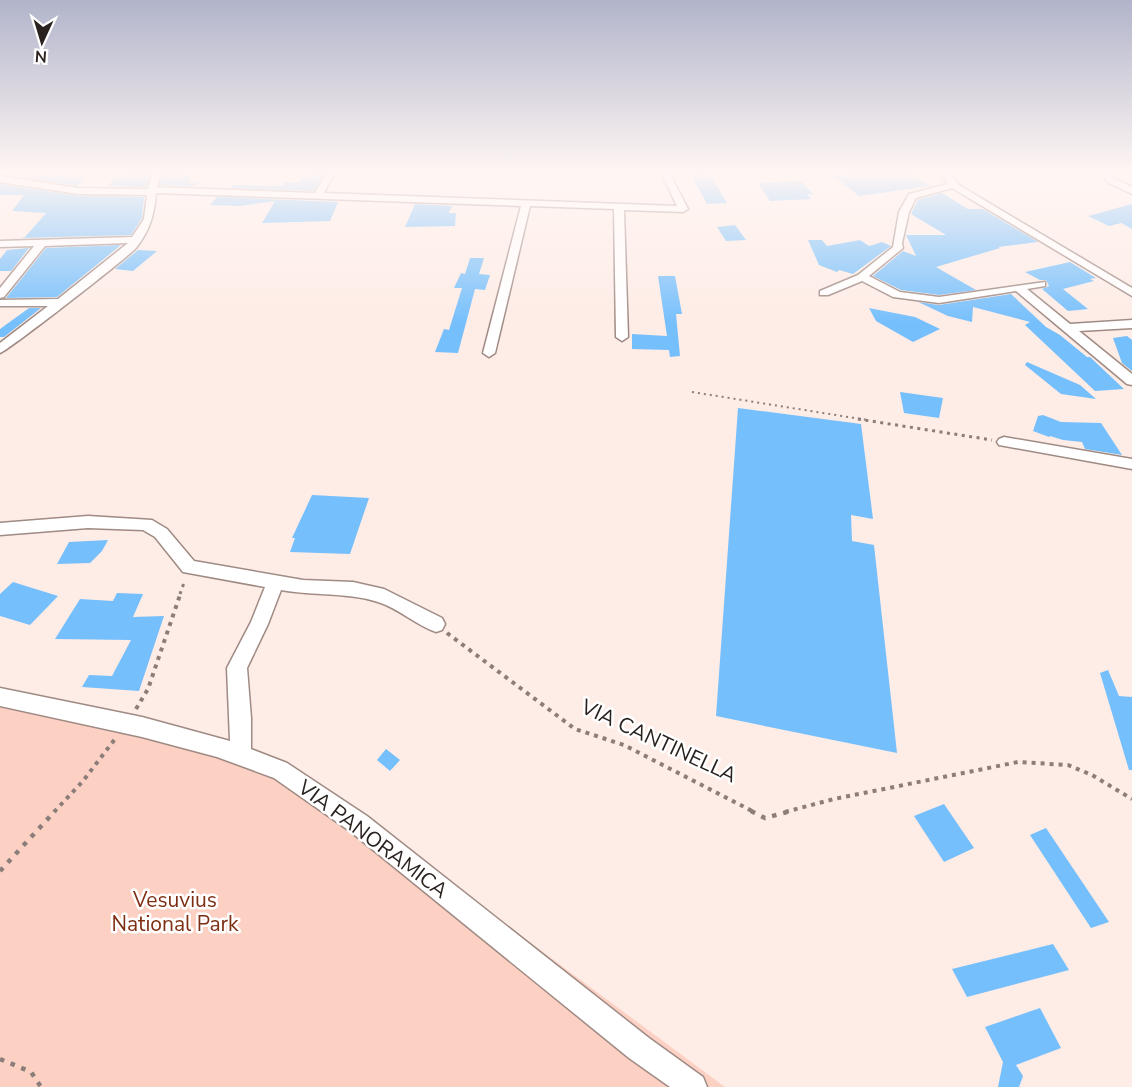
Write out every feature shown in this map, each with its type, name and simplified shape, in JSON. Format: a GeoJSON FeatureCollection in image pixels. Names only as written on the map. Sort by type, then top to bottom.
{"type":"FeatureCollection","features":[{"type":"Feature","properties":{"kind":"street"},"geometry":{"type":"LineString","coordinates":[[0,349],[131,247],[147,223]]}},
{"type":"Feature","properties":{"kind":"street"},"geometry":{"type":"LineString","coordinates":[[489,353],[521,223]]}},
{"type":"Feature","properties":{"kind":"street"},"geometry":{"type":"LineString","coordinates":[[618,223],[622,337]]}},
{"type":"Feature","properties":{"kind":"street"},"geometry":{"type":"LineString","coordinates":[[824,293],[862,277],[898,248],[902,223]]}},
{"type":"Feature","properties":{"kind":"street"},"geometry":{"type":"LineString","coordinates":[[1017,223],[1132,293]]}},
{"type":"Feature","properties":{"kind":"street"},"geometry":{"type":"LineString","coordinates":[[0,244],[135,240]]}},
{"type":"Feature","properties":{"kind":"street"},"geometry":{"type":"LineString","coordinates":[[0,295],[43,242]]}},
{"type":"Feature","properties":{"kind":"street"},"geometry":{"type":"LineString","coordinates":[[862,277],[897,295],[939,300],[1041,284]]}},
{"type":"Feature","properties":{"kind":"street"},"geometry":{"type":"LineString","coordinates":[[1020,289],[1132,381]]}},
{"type":"Feature","properties":{"kind":"street"},"geometry":{"type":"LineString","coordinates":[[0,303],[62,302]]}},
{"type":"Feature","properties":{"kind":"street"},"geometry":{"type":"LineString","coordinates":[[1070,328],[1132,324]]}},
{"type":"Feature","properties":{"kind":"street"},"geometry":{"type":"LineString","coordinates":[[1004,442],[1132,465]]}},
{"type":"Feature","properties":{"kind":"street"},"geometry":{"type":"LineString","coordinates":[[0,529],[88,522],[146,524],[161,533],[189,567],[275,583],[303,587],[353,589],[384,596],[436,624]]}},
{"type":"Feature","properties":{"kind":"street"},"geometry":{"type":"LineString","coordinates":[[240,755],[241,718],[237,668],[259,624],[275,583]]}},
{"type":"Feature","properties":{"kind":"street","name":"VIA PANORAMICA"},"geometry":{"type":"LineString","coordinates":[[0,697],[142,727],[240,755],[280,770],[359,824],[639,1048],[693,1087]]}},
{"type":"Feature","properties":{"kind":"path"},"geometry":{"type":"LineString","coordinates":[[692,392],[1004,442]]}},
{"type":"Feature","properties":{"kind":"path"},"geometry":{"type":"LineString","coordinates":[[136,708],[148,688],[189,567]]}},
{"type":"Feature","properties":{"kind":"path","name":"VIA CANTINELLA"},"geometry":{"type":"LineString","coordinates":[[436,624],[575,729],[624,745],[765,818],[834,799],[1018,762],[1068,765],[1092,775],[1132,799]]}},
{"type":"Feature","properties":{"kind":"path"},"geometry":{"type":"LineString","coordinates":[[0,871],[83,781],[115,738]]}},
{"type":"Feature","properties":{"kind":"path"},"geometry":{"type":"LineString","coordinates":[[0,1059],[31,1072],[41,1087]]}},
{"type":"Feature","properties":{"kind":"green space","name":"Vesuvius National Park"},"geometry":{"type":"Polygon","coordinates":[[[0,688],[129,718],[285,761],[725,1087],[0,1087],[0,688]]]}},
{"type":"Feature","properties":{"kind":"building"},"geometry":{"type":"Polygon","coordinates":[[[37,223],[139,223],[131,235],[20,238],[25,237],[37,223]]]}},
{"type":"Feature","properties":{"kind":"building"},"geometry":{"type":"Polygon","coordinates":[[[407,223],[455,223],[455,226],[405,227],[407,223]]]}},
{"type":"Feature","properties":{"kind":"building"},"geometry":{"type":"Polygon","coordinates":[[[926,223],[1006,223],[1038,242],[998,247],[1000,248],[936,267],[976,290],[939,295],[901,290],[873,276],[903,251],[916,256],[906,235],[946,235],[926,223]]]}},
{"type":"Feature","properties":{"kind":"building"},"geometry":{"type":"Polygon","coordinates":[[[1102,223],[1132,223],[1132,229],[1121,223],[1109,226],[1102,223]]]}},
{"type":"Feature","properties":{"kind":"building"},"geometry":{"type":"Polygon","coordinates":[[[735,225],[746,240],[726,241],[717,227],[735,225]]]}},
{"type":"Feature","properties":{"kind":"building"},"geometry":{"type":"Polygon","coordinates":[[[808,240],[822,240],[827,246],[860,240],[869,246],[882,242],[891,246],[853,274],[839,270],[837,272],[819,265],[808,240]]]}},
{"type":"Feature","properties":{"kind":"building"},"geometry":{"type":"Polygon","coordinates":[[[121,245],[57,297],[6,298],[46,248],[121,245]]]}},
{"type":"Feature","properties":{"kind":"building"},"geometry":{"type":"Polygon","coordinates":[[[29,248],[11,271],[0,271],[0,259],[7,250],[29,248]]]}},
{"type":"Feature","properties":{"kind":"building"},"geometry":{"type":"Polygon","coordinates":[[[138,250],[157,251],[133,271],[115,269],[138,250]]]}},
{"type":"Feature","properties":{"kind":"building"},"geometry":{"type":"Polygon","coordinates":[[[470,258],[484,258],[479,274],[490,275],[485,290],[475,289],[458,353],[435,352],[444,329],[449,330],[462,288],[454,288],[461,273],[465,274],[470,258]]]}},
{"type":"Feature","properties":{"kind":"building"},"geometry":{"type":"Polygon","coordinates":[[[1070,262],[1096,278],[1090,279],[1094,281],[1063,289],[1088,309],[1068,311],[1042,289],[1049,286],[1046,280],[1040,280],[1025,272],[1070,262]]]}},
{"type":"Feature","properties":{"kind":"building"},"geometry":{"type":"Polygon","coordinates":[[[658,276],[675,276],[682,314],[676,314],[680,356],[670,357],[669,350],[632,349],[632,334],[667,336],[658,276]]]}},
{"type":"Feature","properties":{"kind":"building"},"geometry":{"type":"Polygon","coordinates":[[[1011,294],[1046,327],[1090,357],[1124,389],[1095,391],[1025,325],[1030,322],[973,307],[972,322],[948,316],[918,302],[939,305],[1011,294]]]}},
{"type":"Feature","properties":{"kind":"building"},"geometry":{"type":"Polygon","coordinates":[[[29,308],[41,308],[4,337],[0,337],[0,329],[29,308]]]}},
{"type":"Feature","properties":{"kind":"building"},"geometry":{"type":"Polygon","coordinates":[[[869,308],[915,317],[940,329],[913,342],[876,321],[869,308]]]}},
{"type":"Feature","properties":{"kind":"building"},"geometry":{"type":"Polygon","coordinates":[[[1127,336],[1132,340],[1132,371],[1122,363],[1113,338],[1127,336]]]}},
{"type":"Feature","properties":{"kind":"building"},"geometry":{"type":"Polygon","coordinates":[[[1027,362],[1080,385],[1096,399],[1061,394],[1025,365],[1027,362]]]}},
{"type":"Feature","properties":{"kind":"building"},"geometry":{"type":"Polygon","coordinates":[[[900,392],[943,398],[939,418],[904,413],[900,392]]]}},
{"type":"Feature","properties":{"kind":"building"},"geometry":{"type":"Polygon","coordinates":[[[738,408],[861,424],[873,519],[851,515],[852,541],[874,545],[897,753],[716,716],[738,408]]]}},
{"type":"Feature","properties":{"kind":"building"},"geometry":{"type":"Polygon","coordinates":[[[1043,415],[1061,422],[1101,423],[1122,455],[1085,449],[1082,442],[1049,437],[1033,431],[1038,416],[1043,415]]]}},
{"type":"Feature","properties":{"kind":"building"},"geometry":{"type":"Polygon","coordinates":[[[312,495],[369,498],[350,554],[290,552],[295,538],[292,538],[312,495]]]}},
{"type":"Feature","properties":{"kind":"building"},"geometry":{"type":"Polygon","coordinates":[[[108,540],[102,551],[90,563],[57,564],[69,542],[108,540]]]}},
{"type":"Feature","properties":{"kind":"building"},"geometry":{"type":"Polygon","coordinates":[[[13,582],[58,596],[30,625],[0,616],[0,594],[13,582]]]}},
{"type":"Feature","properties":{"kind":"building"},"geometry":{"type":"Polygon","coordinates":[[[117,593],[143,594],[133,617],[164,616],[139,691],[82,687],[89,675],[112,676],[131,640],[55,639],[80,599],[113,601],[117,593]]]}},
{"type":"Feature","properties":{"kind":"building"},"geometry":{"type":"Polygon","coordinates":[[[1108,670],[1119,696],[1132,697],[1132,770],[1129,770],[1100,673],[1108,670]]]}},
{"type":"Feature","properties":{"kind":"building"},"geometry":{"type":"Polygon","coordinates":[[[386,749],[400,760],[390,771],[377,760],[386,749]]]}},
{"type":"Feature","properties":{"kind":"building"},"geometry":{"type":"Polygon","coordinates":[[[944,804],[974,848],[944,862],[914,816],[944,804]]]}},
{"type":"Feature","properties":{"kind":"building"},"geometry":{"type":"Polygon","coordinates":[[[1046,828],[1109,922],[1091,928],[1030,835],[1046,828]]]}},
{"type":"Feature","properties":{"kind":"building"},"geometry":{"type":"Polygon","coordinates":[[[1053,944],[1069,970],[967,997],[952,969],[1053,944]]]}},
{"type":"Feature","properties":{"kind":"building"},"geometry":{"type":"Polygon","coordinates":[[[1040,1008],[1061,1048],[1016,1065],[1023,1076],[1019,1087],[998,1087],[1003,1062],[985,1027],[1040,1008]]]}}]}
